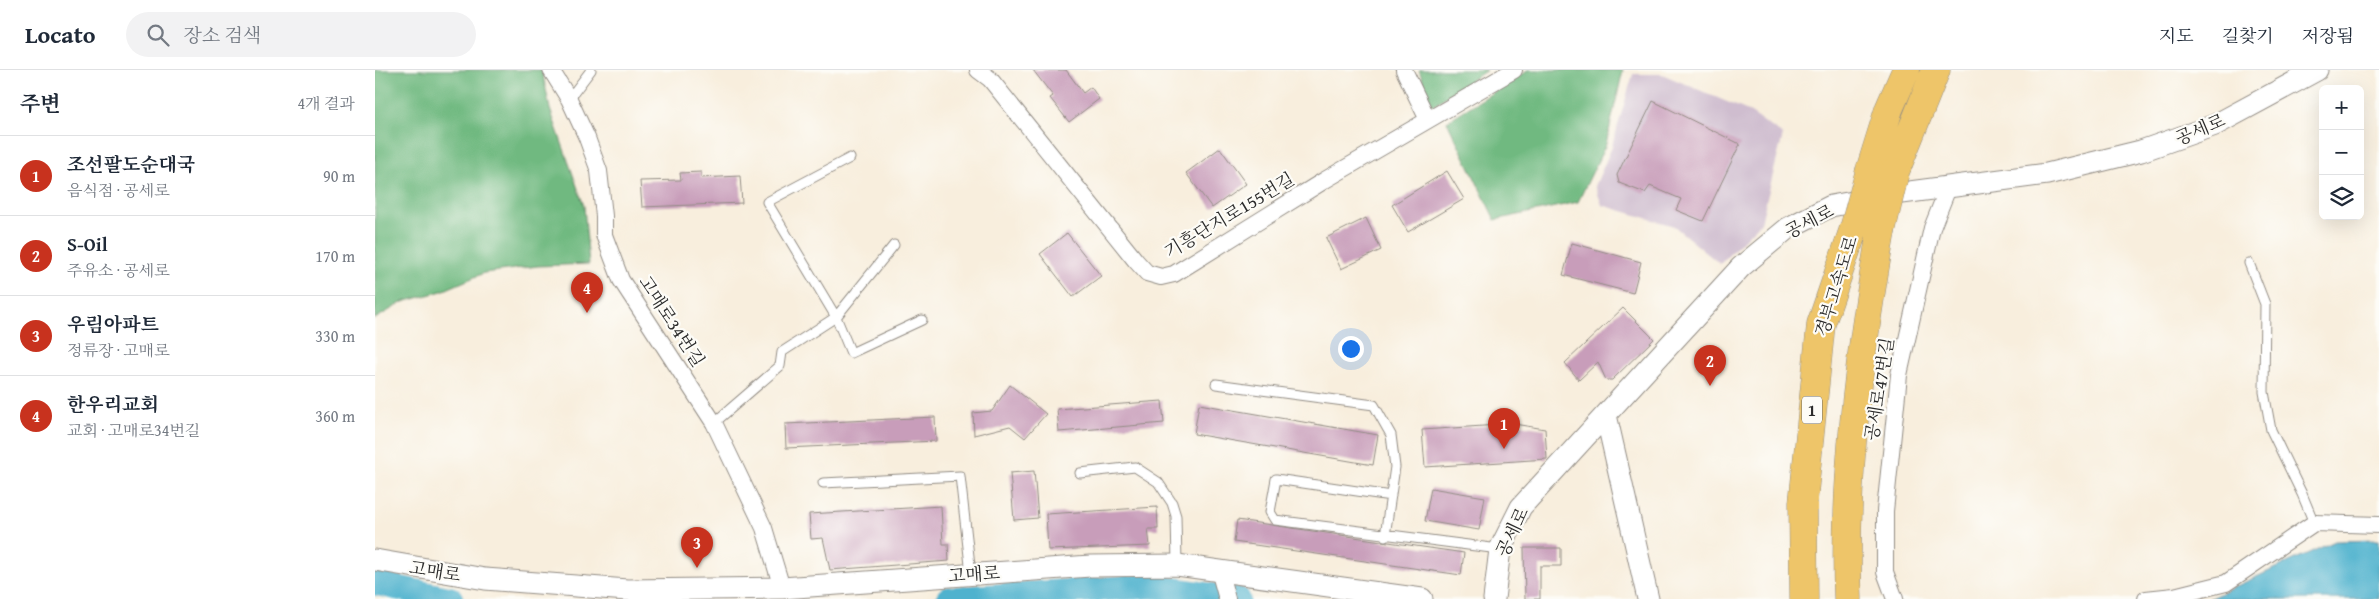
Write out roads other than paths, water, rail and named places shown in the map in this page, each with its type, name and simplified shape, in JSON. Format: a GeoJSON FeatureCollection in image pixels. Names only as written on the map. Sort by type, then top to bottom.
{"type":"FeatureCollection","features":[{"type":"Feature","properties":{"kind":"highway","name":"경부고속도로"},"geometry":{"type":"LineString","coordinates":[[1848,598],[1850,490],[1863,337],[1881,232],[1882,171],[1889,109],[1906,70]]}},
{"type":"Feature","properties":{"kind":"highway","name":"경부고속도로"},"geometry":{"type":"LineString","coordinates":[[1804,598],[1803,503],[1821,324],[1853,228],[1936,70]]}},
{"type":"Feature","properties":{"kind":"street","name":"고매로34번길"},"geometry":{"type":"LineString","coordinates":[[551,70],[569,99],[587,138],[599,171],[604,235],[611,258],[621,280],[714,423],[763,528],[782,588]]}},
{"type":"Feature","properties":{"kind":"street","name":"기흥단지로155번길"},"geometry":{"type":"LineString","coordinates":[[978,70],[990,79],[1015,113],[1136,261],[1147,273],[1161,277],[1174,274],[1197,261],[1325,180],[1514,70]]}},
{"type":"Feature","properties":{"kind":"street"},"geometry":{"type":"LineString","coordinates":[[1405,70],[1427,120]]}},
{"type":"Feature","properties":{"kind":"street","name":"공세로"},"geometry":{"type":"LineString","coordinates":[[1494,599],[1500,549],[1521,507],[1741,267],[1788,228],[1831,206],[1903,193],[2047,174],[2167,144],[2215,125],[2317,70]]}},
{"type":"Feature","properties":{"kind":"street","name":"공세로47번길"},"geometry":{"type":"LineString","coordinates":[[1895,599],[1885,572],[1885,511],[1897,392],[1909,327],[1932,228],[1948,188]]}},
{"type":"Feature","properties":{"kind":"street"},"geometry":{"type":"LineString","coordinates":[[1606,415],[1647,598]]}},
{"type":"Feature","properties":{"kind":"street"},"geometry":{"type":"LineString","coordinates":[[2146,599],[2175,596],[2226,583],[2314,523],[2379,525]]}},
{"type":"Feature","properties":{"kind":"street","name":"고매로"},"geometry":{"type":"LineString","coordinates":[[375,560],[485,579],[577,592],[782,588],[1090,566],[1177,564],[1422,599]]}},
{"type":"Feature","properties":{"kind":"street"},"geometry":{"type":"LineString","coordinates":[[1219,570],[1227,599]]}},
{"type":"Feature","properties":{"kind":"lane"},"geometry":{"type":"LineString","coordinates":[[569,99],[591,70]]}},
{"type":"Feature","properties":{"kind":"lane"},"geometry":{"type":"LineString","coordinates":[[850,158],[767,202],[836,317],[851,352],[922,320]]}},
{"type":"Feature","properties":{"kind":"lane"},"geometry":{"type":"LineString","coordinates":[[714,423],[780,366],[782,352],[836,317],[894,245]]}},
{"type":"Feature","properties":{"kind":"lane"},"geometry":{"type":"LineString","coordinates":[[2249,263],[2265,304],[2264,392],[2271,430],[2314,523]]}},
{"type":"Feature","properties":{"kind":"lane"},"geometry":{"type":"LineString","coordinates":[[1216,384],[1374,405],[1391,435],[1395,467],[1385,536]]}},
{"type":"Feature","properties":{"kind":"lane"},"geometry":{"type":"LineString","coordinates":[[1079,473],[1135,467],[1158,482],[1172,503],[1176,516],[1177,564]]}},
{"type":"Feature","properties":{"kind":"lane"},"geometry":{"type":"LineString","coordinates":[[823,483],[960,476],[971,574]]}},
{"type":"Feature","properties":{"kind":"lane"},"geometry":{"type":"LineString","coordinates":[[1391,496],[1276,479],[1270,512],[1275,520],[1385,536],[1500,549]]}},
{"type":"Feature","properties":{"kind":"water"},"geometry":{"type":"Polygon","coordinates":[[[2379,540],[2379,599],[2208,599],[2335,541],[2379,540]]]}},
{"type":"Feature","properties":{"kind":"waterway"},"geometry":{"type":"LineString","coordinates":[[375,583],[451,599]]}},
{"type":"Feature","properties":{"kind":"waterway"},"geometry":{"type":"LineString","coordinates":[[948,599],[1151,586],[1238,599]]}},
{"type":"Feature","properties":{"kind":"place","name":"한우리교회"},"geometry":{"type":"Point","coordinates":[587,313]}},
{"type":"Feature","properties":{"kind":"place","name":"S-Oil"},"geometry":{"type":"Point","coordinates":[1710,386]}},
{"type":"Feature","properties":{"kind":"place","name":"조선팔도순대국"},"geometry":{"type":"Point","coordinates":[1504,449]}},
{"type":"Feature","properties":{"kind":"place","name":"우림아파트"},"geometry":{"type":"Point","coordinates":[697,568]}}]}
